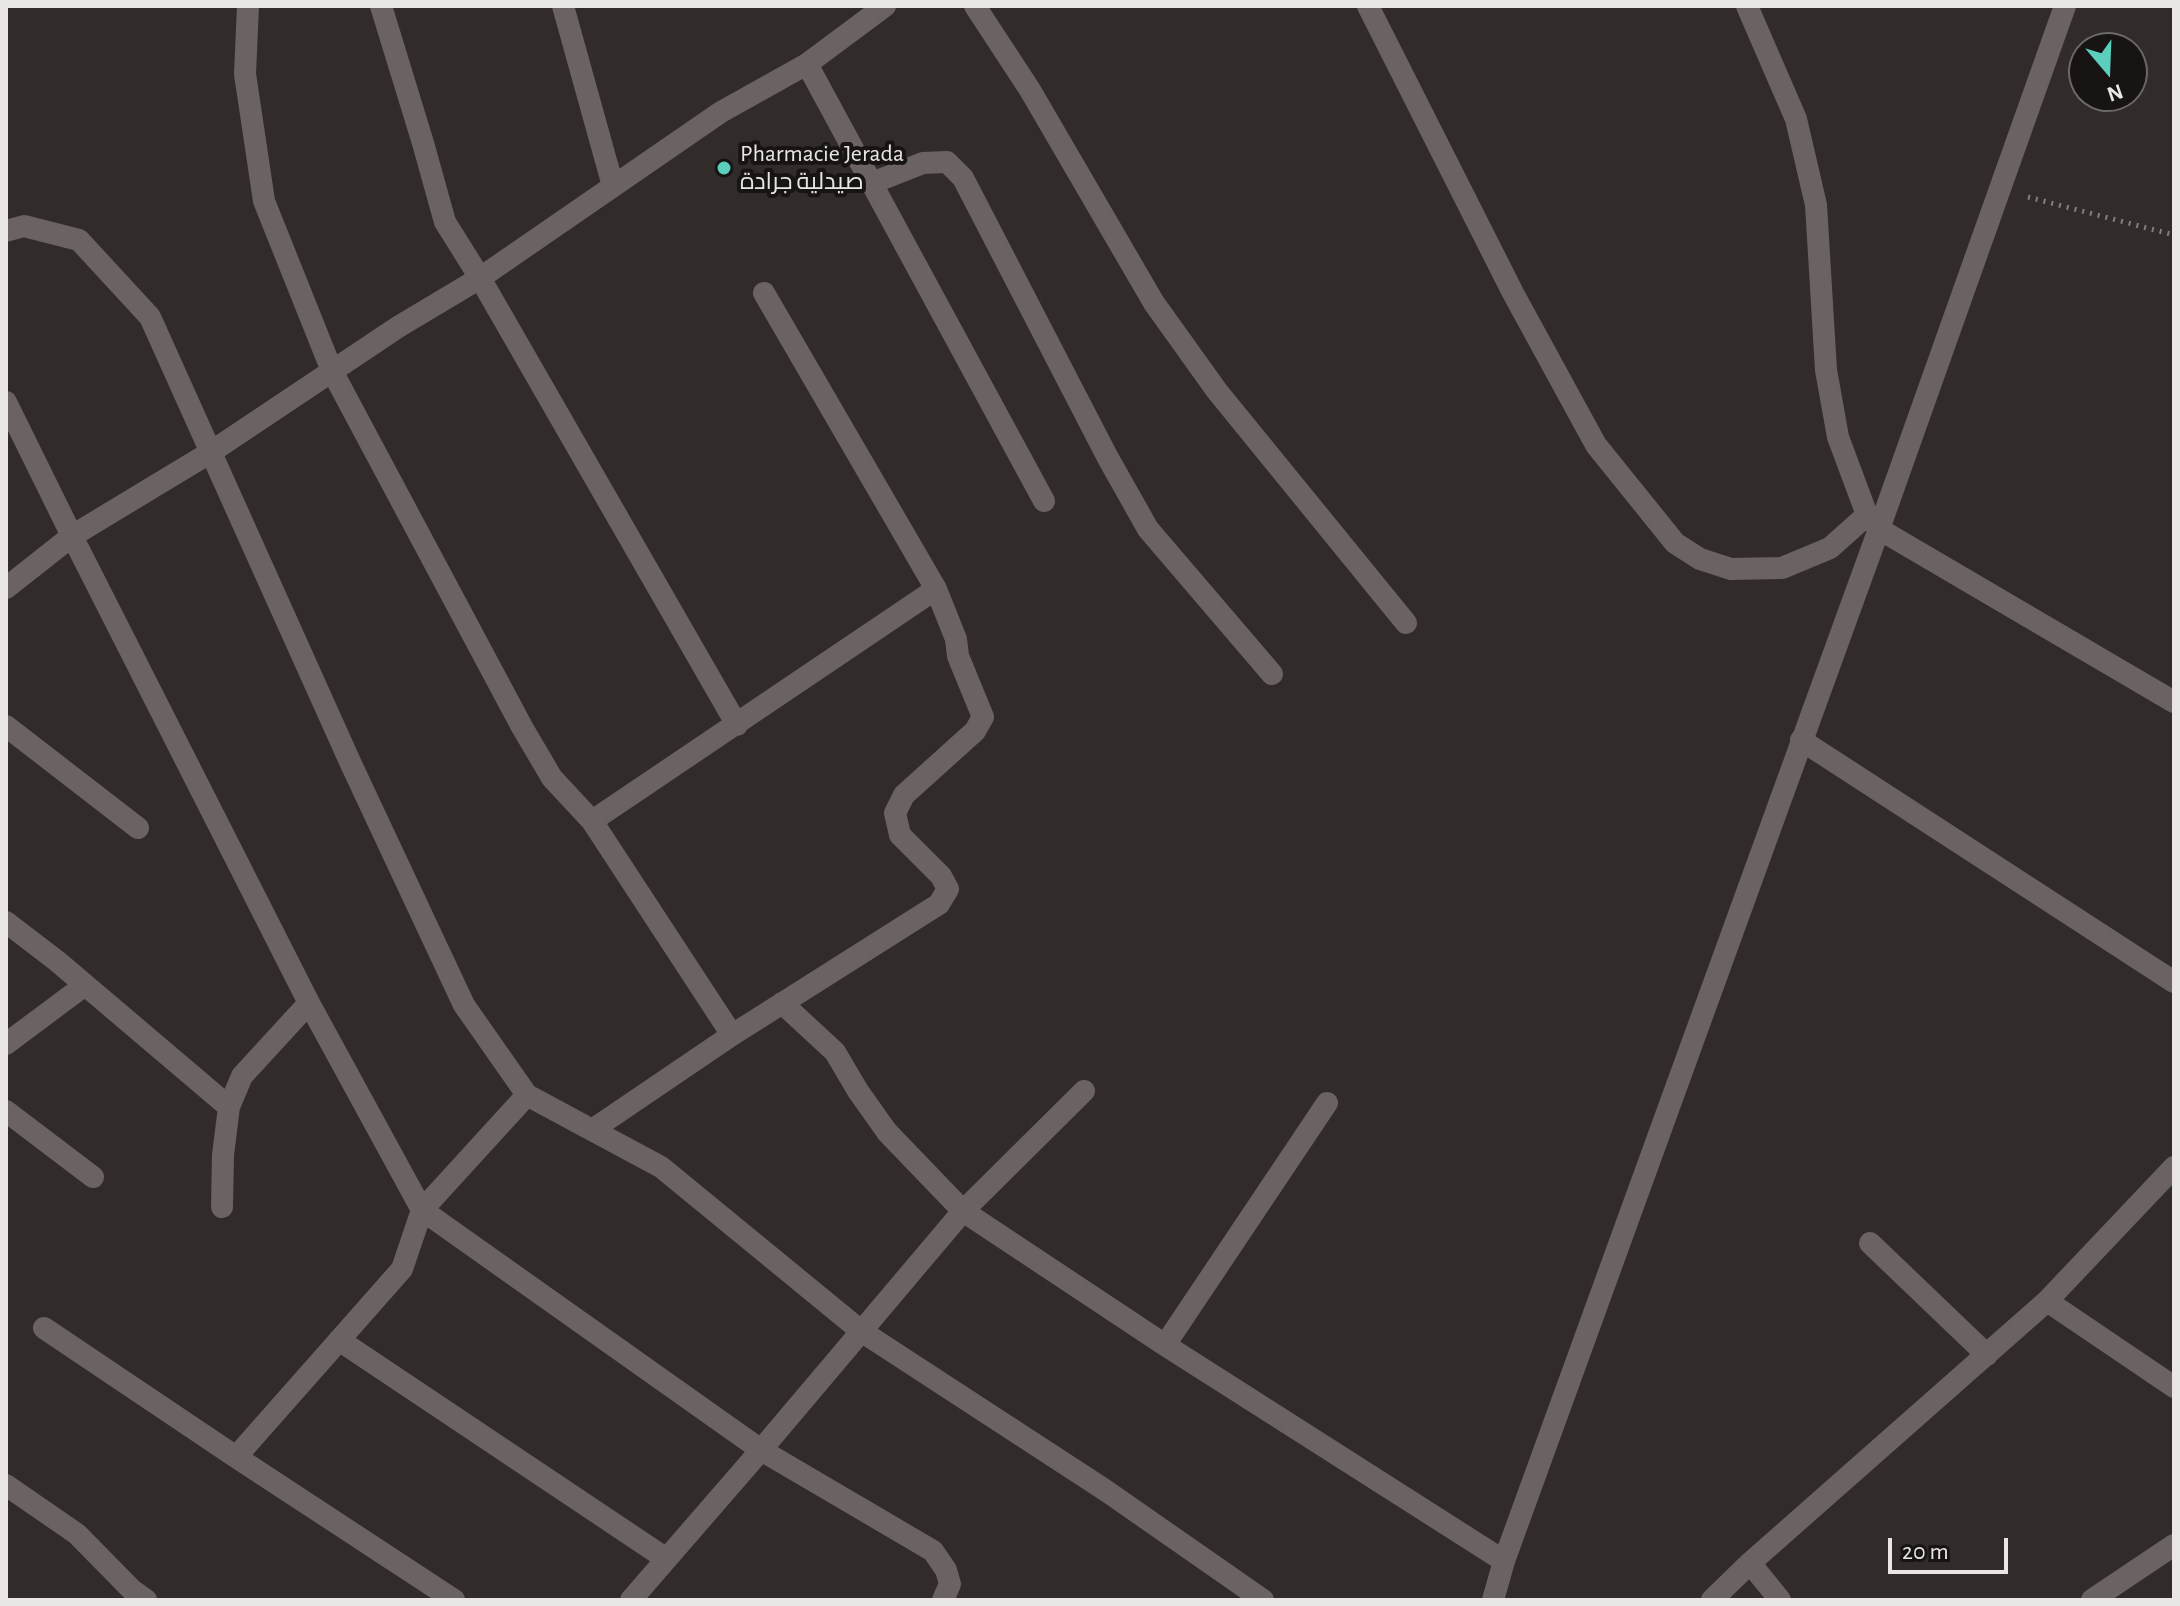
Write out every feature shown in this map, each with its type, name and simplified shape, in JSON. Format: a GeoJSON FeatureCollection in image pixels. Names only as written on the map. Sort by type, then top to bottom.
{"type":"FeatureCollection","features":[{"type":"Feature","properties":{"kind":"street"},"geometry":{"type":"LineString","coordinates":[[248,6],[245,74],[264,201],[332,371],[552,778],[592,821],[732,1035]]}},
{"type":"Feature","properties":{"kind":"street"},"geometry":{"type":"LineString","coordinates":[[381,6],[445,222],[737,725]]}},
{"type":"Feature","properties":{"kind":"street"},"geometry":{"type":"LineString","coordinates":[[563,6],[613,186]]}},
{"type":"Feature","properties":{"kind":"street"},"geometry":{"type":"LineString","coordinates":[[6,588],[72,536],[211,452],[398,327],[480,278],[721,112],[807,64],[885,6]]}},
{"type":"Feature","properties":{"kind":"street"},"geometry":{"type":"LineString","coordinates":[[975,6],[1030,90],[1154,303],[1217,391],[1406,623]]}},
{"type":"Feature","properties":{"kind":"street"},"geometry":{"type":"LineString","coordinates":[[1368,6],[1513,293],[1596,445],[1675,543],[1700,559],[1731,569],[1782,568],[1830,548],[1873,522]]}},
{"type":"Feature","properties":{"kind":"street"},"geometry":{"type":"LineString","coordinates":[[1747,6],[1796,119],[1816,205],[1826,370],[1838,437],[1873,522],[2174,702]]}},
{"type":"Feature","properties":{"kind":"street"},"geometry":{"type":"LineString","coordinates":[[1493,1600],[1504,1561],[1801,740],[1873,522],[2000,190],[2065,6]]}},
{"type":"Feature","properties":{"kind":"street"},"geometry":{"type":"LineString","coordinates":[[807,64],[1044,501]]}},
{"type":"Feature","properties":{"kind":"street"},"geometry":{"type":"LineString","coordinates":[[872,183],[923,163],[947,162],[963,178],[1148,529],[1272,674]]}},
{"type":"Feature","properties":{"kind":"street"},"geometry":{"type":"LineString","coordinates":[[6,231],[24,226],[79,240],[150,317],[351,764],[464,1005],[527,1095],[661,1167],[861,1331],[1105,1490],[1263,1600]]}},
{"type":"Feature","properties":{"kind":"street"},"geometry":{"type":"LineString","coordinates":[[592,1130],[732,1035],[939,904],[948,889],[941,876],[900,835],[895,813],[904,795],[975,731],[983,717],[958,656],[956,639],[936,589],[764,293]]}},
{"type":"Feature","properties":{"kind":"street"},"geometry":{"type":"LineString","coordinates":[[6,402],[309,1003],[422,1210],[761,1450],[933,1551],[946,1570],[950,1584],[943,1600]]}},
{"type":"Feature","properties":{"kind":"street"},"geometry":{"type":"LineString","coordinates":[[592,821],[936,589]]}},
{"type":"Feature","properties":{"kind":"street"},"geometry":{"type":"LineString","coordinates":[[6,726],[138,828]]}},
{"type":"Feature","properties":{"kind":"street"},"geometry":{"type":"LineString","coordinates":[[1801,740],[2174,982]]}},
{"type":"Feature","properties":{"kind":"street"},"geometry":{"type":"LineString","coordinates":[[6,922],[229,1107]]}},
{"type":"Feature","properties":{"kind":"street"},"geometry":{"type":"LineString","coordinates":[[6,1044],[85,985]]}},
{"type":"Feature","properties":{"kind":"street"},"geometry":{"type":"LineString","coordinates":[[222,1207],[223,1155],[229,1107],[242,1076],[309,1003]]}},
{"type":"Feature","properties":{"kind":"street"},"geometry":{"type":"LineString","coordinates":[[782,1003],[835,1052],[887,1132],[963,1211],[1165,1345],[1504,1561]]}},
{"type":"Feature","properties":{"kind":"street"},"geometry":{"type":"LineString","coordinates":[[631,1600],[963,1211],[1084,1091]]}},
{"type":"Feature","properties":{"kind":"street"},"geometry":{"type":"LineString","coordinates":[[236,1457],[402,1269],[422,1210],[527,1095]]}},
{"type":"Feature","properties":{"kind":"street"},"geometry":{"type":"LineString","coordinates":[[1165,1345],[1327,1103]]}},
{"type":"Feature","properties":{"kind":"street"},"geometry":{"type":"LineString","coordinates":[[6,1111],[93,1177]]}},
{"type":"Feature","properties":{"kind":"street"},"geometry":{"type":"LineString","coordinates":[[1712,1600],[2047,1301],[2174,1167]]}},
{"type":"Feature","properties":{"kind":"street"},"geometry":{"type":"LineString","coordinates":[[1870,1243],[1987,1355]]}},
{"type":"Feature","properties":{"kind":"street"},"geometry":{"type":"LineString","coordinates":[[2047,1301],[2174,1387]]}},
{"type":"Feature","properties":{"kind":"street"},"geometry":{"type":"LineString","coordinates":[[44,1328],[454,1600]]}},
{"type":"Feature","properties":{"kind":"street"},"geometry":{"type":"LineString","coordinates":[[339,1340],[665,1558]]}},
{"type":"Feature","properties":{"kind":"street"},"geometry":{"type":"LineString","coordinates":[[6,1485],[77,1534],[132,1590],[146,1600]]}},
{"type":"Feature","properties":{"kind":"street"},"geometry":{"type":"LineString","coordinates":[[2092,1600],[2174,1545]]}},
{"type":"Feature","properties":{"kind":"street"},"geometry":{"type":"LineString","coordinates":[[1750,1563],[1780,1600]]}},
{"type":"Feature","properties":{"kind":"path"},"geometry":{"type":"LineString","coordinates":[[2000,190],[2174,235]]}},
{"type":"Feature","properties":{"kind":"place","name":"Pharmacie Jerada صيدلية جرادة"},"geometry":{"type":"Point","coordinates":[724,168]}}]}
